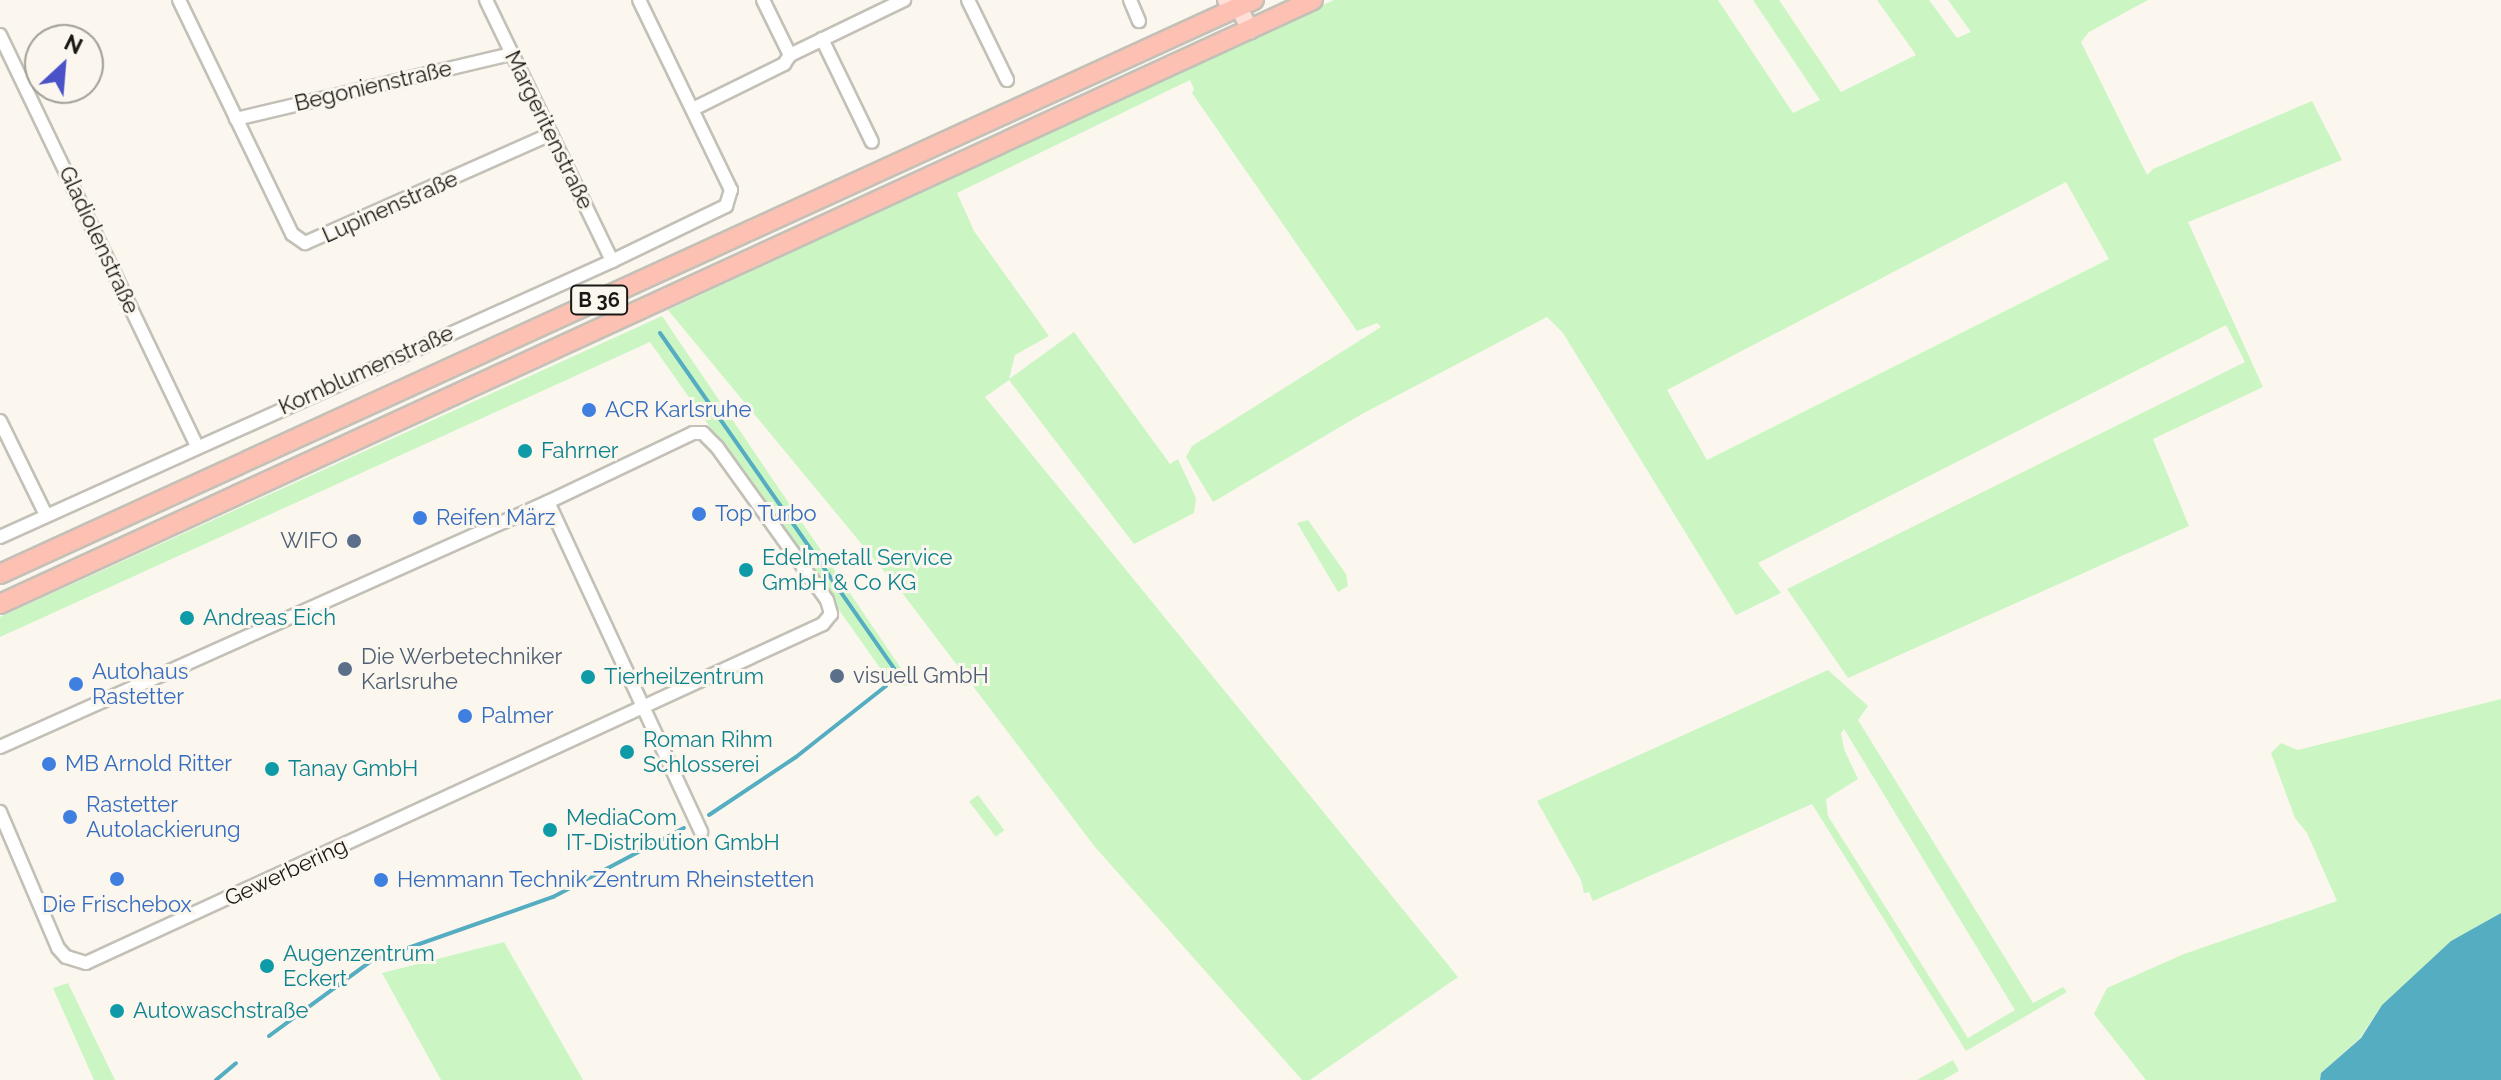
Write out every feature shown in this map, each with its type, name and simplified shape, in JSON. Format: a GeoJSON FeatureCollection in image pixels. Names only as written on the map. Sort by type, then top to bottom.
{"type":"FeatureCollection","features":[{"type":"Feature","properties":{"kind":"main road","name":"B 36"},"geometry":{"type":"LineString","coordinates":[[0,604],[1313,0]]}},
{"type":"Feature","properties":{"kind":"main road","name":"B 36"},"geometry":{"type":"LineString","coordinates":[[0,574],[1240,2]]}},
{"type":"Feature","properties":{"kind":"main road"},"geometry":{"type":"LineString","coordinates":[[1240,2],[1250,30]]}},
{"type":"Feature","properties":{"kind":"street","name":"Lupinenstraße"},"geometry":{"type":"LineString","coordinates":[[179,0],[292,234],[305,243],[551,134]]}},
{"type":"Feature","properties":{"kind":"street","name":"Margeritenstraße"},"geometry":{"type":"LineString","coordinates":[[486,0],[612,261]]}},
{"type":"Feature","properties":{"kind":"street"},"geometry":{"type":"LineString","coordinates":[[639,0],[693,109],[784,64],[790,55],[887,4],[904,0]]}},
{"type":"Feature","properties":{"kind":"street"},"geometry":{"type":"LineString","coordinates":[[763,0],[790,55]]}},
{"type":"Feature","properties":{"kind":"street"},"geometry":{"type":"LineString","coordinates":[[968,0],[1007,80]]}},
{"type":"Feature","properties":{"kind":"street"},"geometry":{"type":"LineString","coordinates":[[1130,0],[1139,21]]}},
{"type":"Feature","properties":{"kind":"street","name":"Gladiolenstraße"},"geometry":{"type":"LineString","coordinates":[[0,35],[197,446]]}},
{"type":"Feature","properties":{"kind":"street"},"geometry":{"type":"LineString","coordinates":[[822,39],[872,142]]}},
{"type":"Feature","properties":{"kind":"street","name":"Begonienstraße"},"geometry":{"type":"LineString","coordinates":[[236,119],[511,54]]}},
{"type":"Feature","properties":{"kind":"street","name":"Kornblumenstraße"},"geometry":{"type":"LineString","coordinates":[[0,537],[612,261],[721,208],[730,200],[731,190],[693,109]]}},
{"type":"Feature","properties":{"kind":"street"},"geometry":{"type":"LineString","coordinates":[[0,421],[46,515]]}},
{"type":"Feature","properties":{"kind":"street","name":"Gewerbering"},"geometry":{"type":"LineString","coordinates":[[0,747],[548,502],[685,436],[703,433],[717,447],[827,600],[831,614],[823,624],[86,963],[66,957],[58,948],[1,817]]}},
{"type":"Feature","properties":{"kind":"street"},"geometry":{"type":"LineString","coordinates":[[548,502],[701,832]]}},
{"type":"Feature","properties":{"kind":"green space"},"geometry":{"type":"Polygon","coordinates":[[[1334,0],[1718,0],[1793,113],[1820,100],[1753,0],[1779,0],[1841,92],[1916,55],[1877,0],[1929,0],[1957,38],[1971,32],[1948,0],[2148,0],[2089,32],[2081,42],[2147,175],[2153,169],[2312,101],[2342,160],[2188,222],[2263,387],[2153,439],[2189,526],[1848,678],[1787,589],[2245,362],[2226,325],[1758,563],[1781,593],[1736,615],[1563,333],[1547,317],[1362,414],[1213,502],[1186,457],[1192,446],[1381,327],[1377,323],[1357,331],[1192,93],[1194,89],[1190,80],[957,193],[974,231],[1049,336],[1015,355],[1009,379],[1074,332],[1170,464],[1178,459],[1196,498],[1194,513],[1134,544],[1009,380],[985,397],[1458,977],[1310,1080],[1302,1080],[1095,847],[903,594],[668,310],[1334,0]],[[2066,182],[1667,390],[1707,460],[2109,259],[2066,182]]]}},
{"type":"Feature","properties":{"kind":"green space"},"geometry":{"type":"Polygon","coordinates":[[[662,316],[913,686],[892,685],[650,342],[0,637],[0,617],[662,316]]]}},
{"type":"Feature","properties":{"kind":"green space"},"geometry":{"type":"Polygon","coordinates":[[[1308,520],[1346,574],[1348,586],[1338,592],[1297,523],[1308,520]]]}},
{"type":"Feature","properties":{"kind":"green space"},"geometry":{"type":"Polygon","coordinates":[[[1828,670],[1868,706],[1858,720],[2033,1003],[2063,987],[2067,992],[1966,1051],[1812,804],[1593,901],[1589,892],[1584,893],[1581,880],[1537,801],[1828,670]],[[1844,729],[1841,733],[1844,749],[1858,779],[1826,799],[1828,816],[1968,1038],[2015,1010],[1844,729]]]}},
{"type":"Feature","properties":{"kind":"green space"},"geometry":{"type":"Polygon","coordinates":[[[2501,699],[2501,913],[2451,941],[2382,1005],[2360,1038],[2321,1073],[2320,1080],[2146,1080],[2094,1014],[2107,988],[2184,954],[2337,901],[2307,833],[2295,818],[2271,753],[2281,743],[2298,750],[2501,699]]]}},
{"type":"Feature","properties":{"kind":"green space"},"geometry":{"type":"Polygon","coordinates":[[[978,795],[1004,830],[996,837],[969,802],[978,795]]]}},
{"type":"Feature","properties":{"kind":"green space"},"geometry":{"type":"Polygon","coordinates":[[[504,942],[583,1080],[441,1080],[382,973],[504,942]]]}},
{"type":"Feature","properties":{"kind":"green space"},"geometry":{"type":"Polygon","coordinates":[[[68,983],[115,1080],[94,1080],[53,988],[68,983]]]}},
{"type":"Feature","properties":{"kind":"green space"},"geometry":{"type":"Polygon","coordinates":[[[1953,1060],[1959,1071],[1943,1080],[1917,1080],[1953,1060]]]}},
{"type":"Feature","properties":{"kind":"water"},"geometry":{"type":"Polygon","coordinates":[[[2501,913],[2501,1080],[2320,1080],[2321,1073],[2361,1038],[2382,1005],[2451,941],[2501,913]]]}},
{"type":"Feature","properties":{"kind":"waterway"},"geometry":{"type":"LineString","coordinates":[[660,333],[898,674],[895,678]]}},
{"type":"Feature","properties":{"kind":"waterway"},"geometry":{"type":"LineString","coordinates":[[709,815],[796,757],[886,686]]}},
{"type":"Feature","properties":{"kind":"waterway"},"geometry":{"type":"LineString","coordinates":[[269,1036],[371,961],[553,897],[684,828]]}},
{"type":"Feature","properties":{"kind":"waterway"},"geometry":{"type":"LineString","coordinates":[[216,1080],[236,1063]]}},
{"type":"Feature","properties":{"kind":"place","name":"ACR Karlsruhe"},"geometry":{"type":"Point","coordinates":[589,410]}},
{"type":"Feature","properties":{"kind":"place","name":"Fahrner"},"geometry":{"type":"Point","coordinates":[525,451]}},
{"type":"Feature","properties":{"kind":"place","name":"Top Turbo"},"geometry":{"type":"Point","coordinates":[699,514]}},
{"type":"Feature","properties":{"kind":"place","name":"Reifen März"},"geometry":{"type":"Point","coordinates":[420,518]}},
{"type":"Feature","properties":{"kind":"place","name":"WIFO"},"geometry":{"type":"Point","coordinates":[354,541]}},
{"type":"Feature","properties":{"kind":"place","name":"Edelmetall Service GmbH & Co KG"},"geometry":{"type":"Point","coordinates":[746,570]}},
{"type":"Feature","properties":{"kind":"place","name":"Andreas Eich"},"geometry":{"type":"Point","coordinates":[187,618]}},
{"type":"Feature","properties":{"kind":"place","name":"Die Werbetechniker Karlsruhe"},"geometry":{"type":"Point","coordinates":[345,669]}},
{"type":"Feature","properties":{"kind":"place","name":"visuell GmbH"},"geometry":{"type":"Point","coordinates":[837,676]}},
{"type":"Feature","properties":{"kind":"place","name":"Tierheilzentrum"},"geometry":{"type":"Point","coordinates":[588,677]}},
{"type":"Feature","properties":{"kind":"place","name":"Autohaus Rastetter"},"geometry":{"type":"Point","coordinates":[76,684]}},
{"type":"Feature","properties":{"kind":"place","name":"Palmer"},"geometry":{"type":"Point","coordinates":[465,716]}},
{"type":"Feature","properties":{"kind":"place","name":"Roman Rihm Schlosserei"},"geometry":{"type":"Point","coordinates":[627,752]}},
{"type":"Feature","properties":{"kind":"place","name":"MB Arnold Ritter"},"geometry":{"type":"Point","coordinates":[49,764]}},
{"type":"Feature","properties":{"kind":"place","name":"Tanay GmbH"},"geometry":{"type":"Point","coordinates":[272,769]}},
{"type":"Feature","properties":{"kind":"place","name":"Rastetter Autolackierung"},"geometry":{"type":"Point","coordinates":[70,817]}},
{"type":"Feature","properties":{"kind":"place","name":"MediaCom IT-Distribution GmbH"},"geometry":{"type":"Point","coordinates":[550,830]}},
{"type":"Feature","properties":{"kind":"place","name":"Die Frischebox"},"geometry":{"type":"Point","coordinates":[117,879]}},
{"type":"Feature","properties":{"kind":"place","name":"Hemmann Technik Zentrum Rheinstetten"},"geometry":{"type":"Point","coordinates":[381,880]}},
{"type":"Feature","properties":{"kind":"place","name":"Augenzentrum Eckert"},"geometry":{"type":"Point","coordinates":[267,966]}},
{"type":"Feature","properties":{"kind":"place","name":"Autowaschstraße"},"geometry":{"type":"Point","coordinates":[117,1011]}}]}
